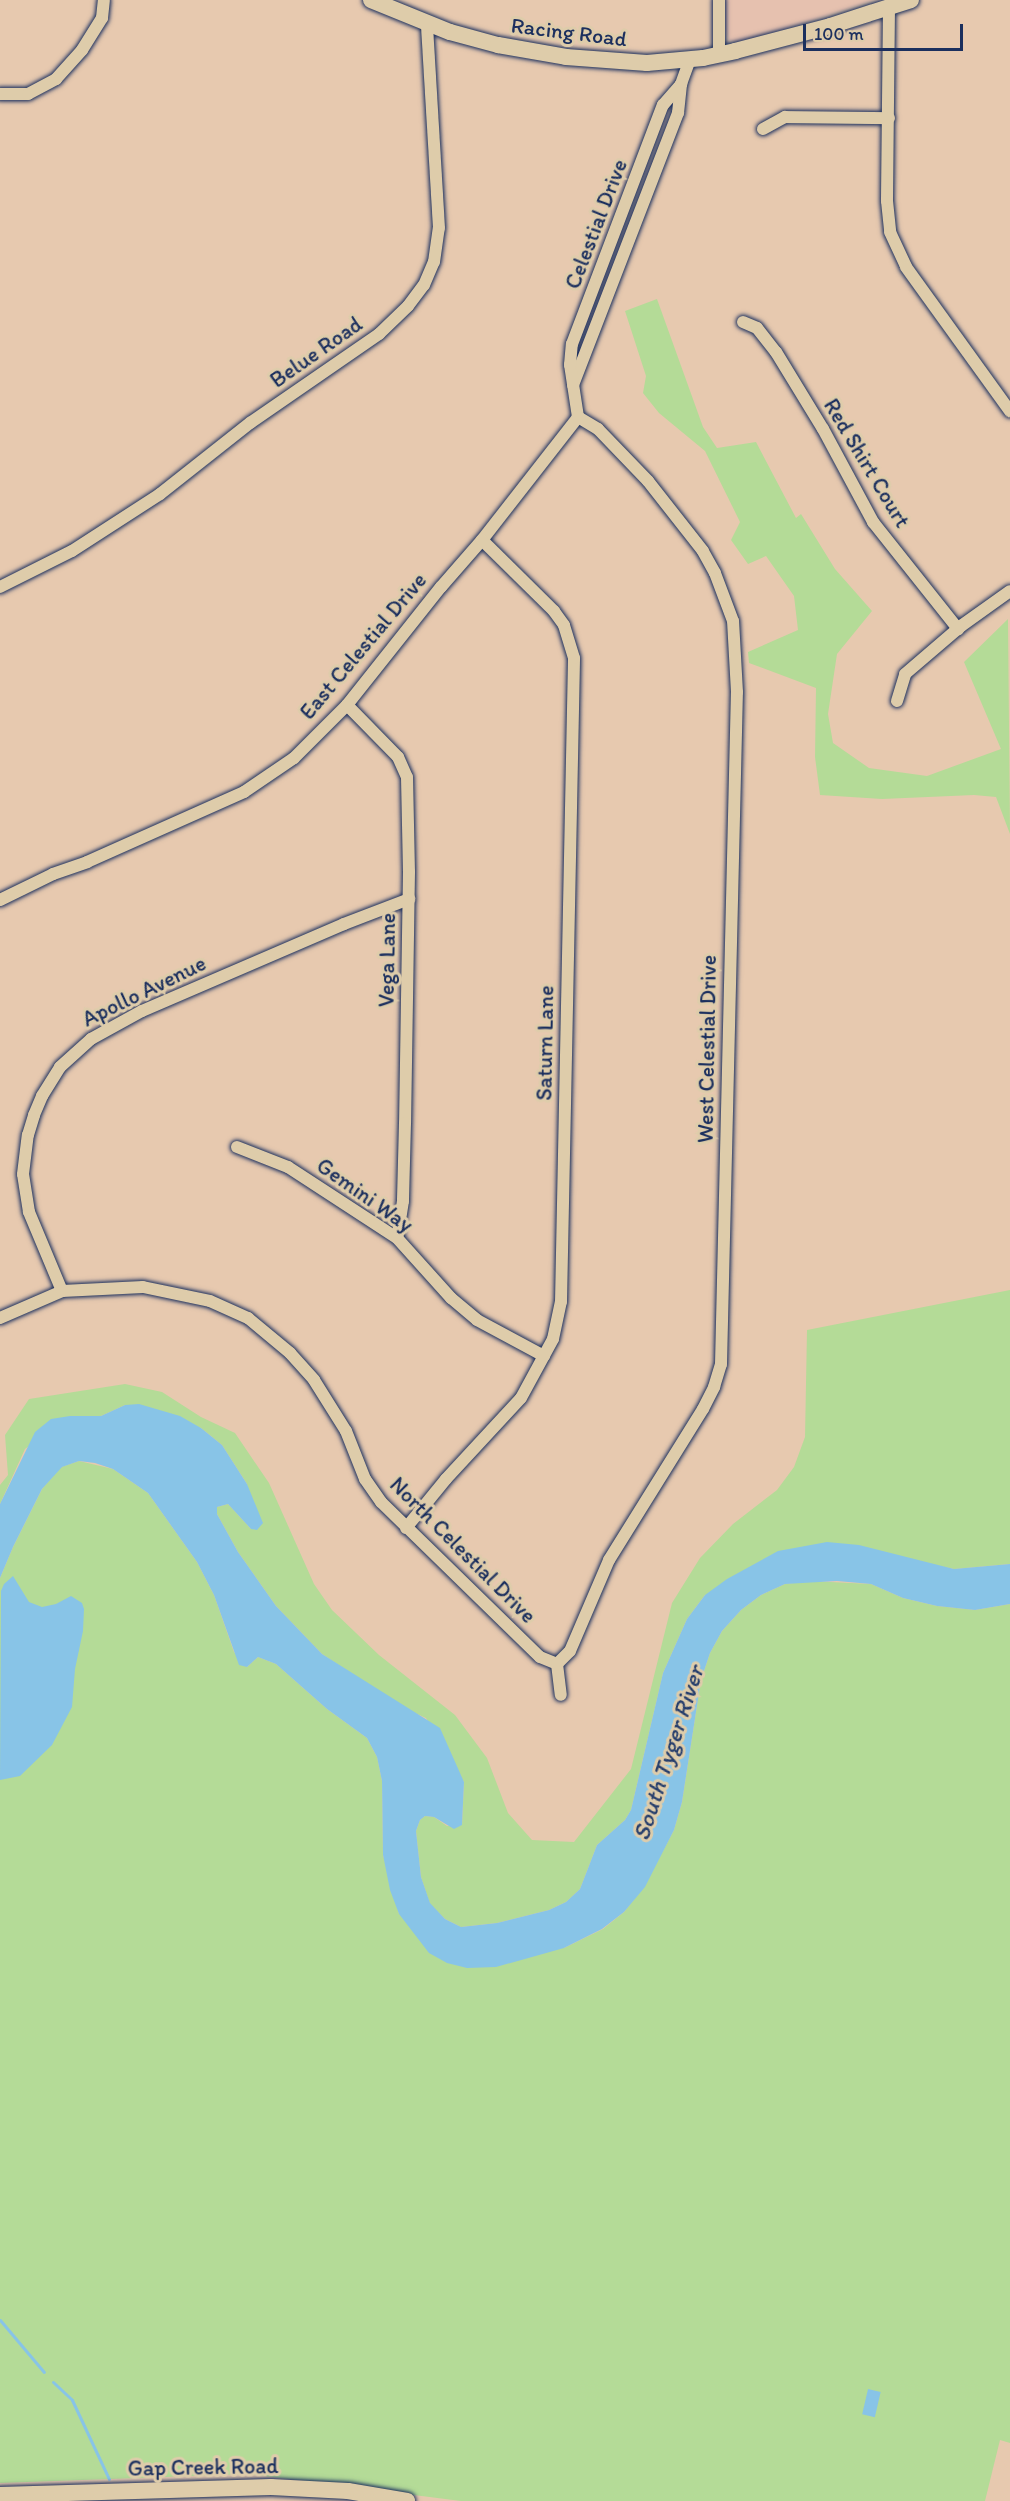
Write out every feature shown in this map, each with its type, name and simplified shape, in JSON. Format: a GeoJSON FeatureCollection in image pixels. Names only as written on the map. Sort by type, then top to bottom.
{"type":"FeatureCollection","features":[{"type":"Feature","properties":{"kind":"street"},"geometry":{"type":"LineString","coordinates":[[0,94],[28,94],[56,79],[82,50],[102,18],[104,0]]}},
{"type":"Feature","properties":{"kind":"street","name":"Racing Road"},"geometry":{"type":"LineString","coordinates":[[371,0],[427,23],[490,43],[566,57],[647,63],[690,59],[768,43],[911,0]]}},
{"type":"Feature","properties":{"kind":"street"},"geometry":{"type":"LineString","coordinates":[[718,0],[719,54]]}},
{"type":"Feature","properties":{"kind":"street"},"geometry":{"type":"LineString","coordinates":[[889,7],[887,201],[888,220],[894,244],[906,267],[1010,411]]}},
{"type":"Feature","properties":{"kind":"street","name":"Belue Road"},"geometry":{"type":"LineString","coordinates":[[0,587],[72,551],[144,505],[250,423],[379,334],[408,306],[424,285],[434,262],[439,228],[427,23]]}},
{"type":"Feature","properties":{"kind":"street","name":"Celestial Drive"},"geometry":{"type":"LineString","coordinates":[[573,385],[678,113],[681,84],[690,59]]}},
{"type":"Feature","properties":{"kind":"street","name":"Celestial Drive"},"geometry":{"type":"LineString","coordinates":[[578,417],[570,365],[572,344],[663,105],[681,84]]}},
{"type":"Feature","properties":{"kind":"street"},"geometry":{"type":"LineString","coordinates":[[763,129],[785,117],[889,118]]}},
{"type":"Feature","properties":{"kind":"street","name":"Red Shirt Court"},"geometry":{"type":"LineString","coordinates":[[742,322],[757,328],[776,352],[823,429],[873,522],[958,628]]}},
{"type":"Feature","properties":{"kind":"street","name":"East Celestial Drive"},"geometry":{"type":"LineString","coordinates":[[0,900],[53,874],[87,862],[244,792],[294,758],[346,705],[441,586],[482,540],[578,417]]}},
{"type":"Feature","properties":{"kind":"street","name":"West Celestial Drive"},"geometry":{"type":"LineString","coordinates":[[557,1664],[570,1651],[614,1550],[703,1409],[721,1364],[737,692],[733,621],[715,573],[703,551],[689,530],[648,481],[598,429],[578,417]]}},
{"type":"Feature","properties":{"kind":"street","name":"Saturn Lane"},"geometry":{"type":"LineString","coordinates":[[406,1528],[453,1472],[507,1417],[521,1398],[553,1339],[561,1302],[574,658],[567,633],[554,611],[482,540]]}},
{"type":"Feature","properties":{"kind":"street"},"geometry":{"type":"LineString","coordinates":[[897,701],[905,674],[958,628],[1010,591]]}},
{"type":"Feature","properties":{"kind":"street","name":"Vega Lane"},"geometry":{"type":"LineString","coordinates":[[346,705],[398,757],[404,766],[408,807],[403,1190],[397,1238]]}},
{"type":"Feature","properties":{"kind":"street","name":"Apollo Avenue"},"geometry":{"type":"LineString","coordinates":[[62,1291],[28,1212],[23,1174],[28,1135],[34,1116],[51,1078],[60,1067],[91,1039],[142,1011],[408,899]]}},
{"type":"Feature","properties":{"kind":"street","name":"Gemini Way"},"geometry":{"type":"LineString","coordinates":[[237,1147],[288,1167],[397,1238],[451,1298],[477,1320],[544,1356]]}},
{"type":"Feature","properties":{"kind":"street","name":"North Celestial Drive"},"geometry":{"type":"LineString","coordinates":[[0,1318],[62,1291],[112,1287],[166,1290],[210,1300],[248,1318],[284,1347],[314,1380],[346,1431],[365,1479],[381,1502],[540,1657],[557,1664]]}},
{"type":"Feature","properties":{"kind":"street"},"geometry":{"type":"LineString","coordinates":[[557,1664],[561,1695]]}},
{"type":"Feature","properties":{"kind":"street","name":"Gap Creek Road"},"geometry":{"type":"LineString","coordinates":[[0,2495],[270,2487],[348,2491],[407,2501]]}},
{"type":"Feature","properties":{"kind":"shaded area"},"geometry":{"type":"Polygon","coordinates":[[[724,0],[873,0],[741,43],[729,40],[724,24],[724,0]]]}},
{"type":"Feature","properties":{"kind":"green space"},"geometry":{"type":"Polygon","coordinates":[[[657,299],[703,427],[717,448],[756,442],[796,518],[801,514],[835,569],[872,611],[837,654],[828,714],[833,743],[869,768],[927,776],[1001,749],[964,662],[1008,619],[1010,834],[996,797],[974,795],[882,799],[820,795],[815,757],[816,688],[749,663],[748,652],[798,630],[794,596],[766,556],[748,564],[731,540],[740,522],[705,451],[659,413],[643,393],[646,376],[625,311],[657,299]]]}},
{"type":"Feature","properties":{"kind":"green space"},"geometry":{"type":"Polygon","coordinates":[[[1010,1290],[1010,1564],[954,1569],[915,1561],[705,1595],[687,1619],[663,1673],[631,1810],[625,1820],[597,1845],[580,1889],[566,1902],[549,1910],[497,1923],[461,1927],[445,1919],[430,1904],[421,1877],[416,1831],[420,1820],[425,1816],[434,1817],[447,1826],[462,1825],[464,1782],[426,1718],[404,1708],[322,1654],[276,1606],[238,1552],[217,1514],[217,1507],[228,1504],[251,1529],[247,1484],[222,1445],[201,1428],[125,1405],[101,1416],[70,1416],[25,1449],[0,1504],[0,1485],[8,1475],[5,1435],[29,1399],[125,1384],[162,1392],[201,1417],[235,1433],[269,1483],[314,1584],[332,1610],[379,1655],[455,1715],[487,1758],[508,1813],[532,1840],[574,1842],[631,1769],[672,1603],[700,1558],[733,1524],[777,1490],[794,1467],[805,1437],[807,1330],[1010,1290]]]}},
{"type":"Feature","properties":{"kind":"green space"},"geometry":{"type":"Polygon","coordinates":[[[79,1461],[113,1469],[148,1493],[197,1562],[214,1595],[234,1652],[247,1667],[258,1657],[276,1664],[327,1709],[367,1738],[377,1757],[382,1781],[383,1855],[399,1914],[564,1948],[603,1929],[624,1912],[644,1887],[674,1830],[682,1802],[701,1680],[710,1653],[722,1631],[741,1610],[761,1595],[785,1584],[810,1581],[871,1584],[903,1598],[937,1606],[975,1610],[1010,1604],[1010,2443],[1000,2440],[985,2501],[461,2501],[248,2474],[0,2483],[0,1578],[42,1489],[61,1467],[79,1461]]]}},
{"type":"Feature","properties":{"kind":"water","name":"South Tyger River"},"geometry":{"type":"Polygon","coordinates":[[[139,1404],[180,1416],[201,1428],[222,1445],[247,1484],[263,1523],[257,1530],[251,1529],[228,1504],[217,1507],[217,1514],[238,1552],[276,1606],[322,1654],[440,1728],[464,1782],[462,1825],[454,1829],[434,1817],[425,1816],[420,1820],[416,1831],[421,1877],[430,1903],[445,1919],[461,1927],[497,1923],[549,1910],[566,1902],[580,1889],[597,1845],[625,1820],[631,1810],[663,1673],[687,1619],[705,1595],[727,1579],[778,1551],[827,1542],[859,1545],[954,1569],[1010,1564],[1010,1604],[975,1610],[937,1606],[903,1598],[871,1584],[837,1581],[785,1584],[761,1595],[741,1610],[722,1631],[710,1653],[701,1680],[682,1802],[674,1830],[645,1887],[624,1912],[602,1929],[564,1948],[496,1967],[467,1968],[447,1963],[429,1953],[399,1914],[390,1890],[383,1855],[382,1781],[377,1757],[367,1738],[327,1709],[276,1664],[258,1657],[247,1667],[239,1665],[214,1595],[197,1562],[148,1493],[113,1469],[95,1463],[79,1461],[62,1467],[42,1489],[0,1578],[0,1504],[35,1432],[51,1419],[70,1416],[101,1416],[125,1405],[139,1404]]]}},
{"type":"Feature","properties":{"kind":"water"},"geometry":{"type":"Polygon","coordinates":[[[13,1576],[29,1602],[42,1607],[56,1604],[71,1596],[82,1603],[83,1631],[75,1669],[72,1707],[52,1745],[20,1776],[0,1780],[1,1591],[4,1584],[13,1576]]]}},
{"type":"Feature","properties":{"kind":"water"},"geometry":{"type":"Polygon","coordinates":[[[868,2389],[881,2392],[875,2417],[862,2414],[868,2389]]]}},
{"type":"Feature","properties":{"kind":"waterway"},"geometry":{"type":"LineString","coordinates":[[0,2320],[44,2372]]}},
{"type":"Feature","properties":{"kind":"waterway"},"geometry":{"type":"LineString","coordinates":[[53,2382],[72,2400],[109,2479]]}}]}
